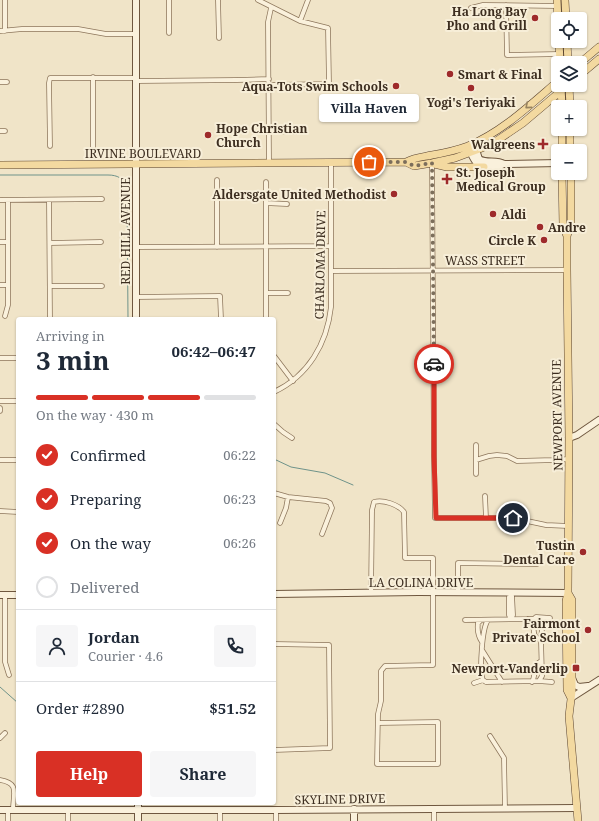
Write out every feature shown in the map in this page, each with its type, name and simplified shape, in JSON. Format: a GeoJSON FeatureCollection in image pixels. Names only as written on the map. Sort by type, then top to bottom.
{"type":"FeatureCollection","features":[{"type":"Feature","properties":{"kind":"main road"},"geometry":{"type":"LineString","coordinates":[[565,0],[566,12]]}},
{"type":"Feature","properties":{"kind":"main road"},"geometry":{"type":"LineString","coordinates":[[587,57],[599,47]]}},
{"type":"Feature","properties":{"kind":"main road"},"geometry":{"type":"LineString","coordinates":[[560,48],[560,54]]}},
{"type":"Feature","properties":{"kind":"main road"},"geometry":{"type":"LineString","coordinates":[[587,69],[599,59]]}},
{"type":"Feature","properties":{"kind":"main road","name":"IRVINE BOULEVARD"},"geometry":{"type":"LineString","coordinates":[[406,162],[414,166],[455,158],[502,127],[551,87]]}},
{"type":"Feature","properties":{"kind":"main road","name":"IRVINE BOULEVARD"},"geometry":{"type":"LineString","coordinates":[[0,165],[406,162],[414,158],[472,148],[510,132],[541,108],[558,92]]}},
{"type":"Feature","properties":{"kind":"main road"},"geometry":{"type":"LineString","coordinates":[[541,108],[551,103]]}},
{"type":"Feature","properties":{"kind":"main road"},"geometry":{"type":"LineString","coordinates":[[432,163],[447,167],[484,167]]}},
{"type":"Feature","properties":{"kind":"main road","name":"NEWPORT AVENUE"},"geometry":{"type":"LineString","coordinates":[[562,180],[564,226],[567,236]]}},
{"type":"Feature","properties":{"kind":"main road","name":"NEWPORT AVENUE"},"geometry":{"type":"LineString","coordinates":[[570,180],[571,223],[567,236],[566,270],[570,438],[568,593],[566,601],[567,690],[571,698]]}},
{"type":"Feature","properties":{"kind":"main road","name":"NEWPORT AVENUE"},"geometry":{"type":"LineString","coordinates":[[568,593],[572,600],[572,678],[569,716],[578,821]]}},
{"type":"Feature","properties":{"kind":"street"},"geometry":{"type":"LineString","coordinates":[[5,0],[2,31],[22,29],[78,29],[106,34],[136,34]]}},
{"type":"Feature","properties":{"kind":"street","name":"RED HILL AVENUE"},"geometry":{"type":"LineString","coordinates":[[136,0],[136,317]]}},
{"type":"Feature","properties":{"kind":"street"},"geometry":{"type":"LineString","coordinates":[[169,0],[169,33]]}},
{"type":"Feature","properties":{"kind":"street"},"geometry":{"type":"LineString","coordinates":[[218,0],[219,38]]}},
{"type":"Feature","properties":{"kind":"street"},"geometry":{"type":"LineString","coordinates":[[258,0],[271,8],[300,21],[328,28],[329,84],[268,85]]}},
{"type":"Feature","properties":{"kind":"street"},"geometry":{"type":"LineString","coordinates":[[300,21],[308,0]]}},
{"type":"Feature","properties":{"kind":"street"},"geometry":{"type":"LineString","coordinates":[[471,8],[483,5],[557,3]]}},
{"type":"Feature","properties":{"kind":"street"},"geometry":{"type":"LineString","coordinates":[[506,5],[507,55],[560,54]]}},
{"type":"Feature","properties":{"kind":"street"},"geometry":{"type":"LineString","coordinates":[[269,163],[268,22],[271,8]]}},
{"type":"Feature","properties":{"kind":"street"},"geometry":{"type":"LineString","coordinates":[[93,77],[93,148]]}},
{"type":"Feature","properties":{"kind":"street"},"geometry":{"type":"LineString","coordinates":[[50,146],[50,78],[268,79]]}},
{"type":"Feature","properties":{"kind":"street"},"geometry":{"type":"LineString","coordinates":[[0,82],[7,82]]}},
{"type":"Feature","properties":{"kind":"street"},"geometry":{"type":"LineString","coordinates":[[0,131],[6,131]]}},
{"type":"Feature","properties":{"kind":"street"},"geometry":{"type":"LineString","coordinates":[[269,131],[303,132]]}},
{"type":"Feature","properties":{"kind":"street"},"geometry":{"type":"LineString","coordinates":[[472,148],[481,161],[500,162],[504,164]]}},
{"type":"Feature","properties":{"kind":"street"},"geometry":{"type":"LineString","coordinates":[[472,148],[475,161],[484,167],[500,166],[504,164],[551,163]]}},
{"type":"Feature","properties":{"kind":"street","name":"CHARLOMA DRIVE"},"geometry":{"type":"LineString","coordinates":[[276,391],[293,381],[306,369],[316,356],[327,330],[331,307],[331,162]]}},
{"type":"Feature","properties":{"kind":"street"},"geometry":{"type":"LineString","coordinates":[[432,163],[434,270],[434,457],[436,518],[513,518],[546,525],[568,526]]}},
{"type":"Feature","properties":{"kind":"street"},"geometry":{"type":"LineString","coordinates":[[217,180],[217,246]]}},
{"type":"Feature","properties":{"kind":"street"},"geometry":{"type":"LineString","coordinates":[[266,182],[266,317]]}},
{"type":"Feature","properties":{"kind":"street"},"geometry":{"type":"LineString","coordinates":[[0,200],[102,199]]}},
{"type":"Feature","properties":{"kind":"street"},"geometry":{"type":"LineString","coordinates":[[5,316],[8,305],[8,200]]}},
{"type":"Feature","properties":{"kind":"street"},"geometry":{"type":"LineString","coordinates":[[50,200],[50,317]]}},
{"type":"Feature","properties":{"kind":"street"},"geometry":{"type":"LineString","coordinates":[[266,203],[287,204]]}},
{"type":"Feature","properties":{"kind":"street"},"geometry":{"type":"LineString","coordinates":[[0,242],[7,242]]}},
{"type":"Feature","properties":{"kind":"street"},"geometry":{"type":"LineString","coordinates":[[50,243],[101,242]]}},
{"type":"Feature","properties":{"kind":"street"},"geometry":{"type":"LineString","coordinates":[[136,247],[331,246]]}},
{"type":"Feature","properties":{"kind":"street","name":"WASS STREET"},"geometry":{"type":"LineString","coordinates":[[331,271],[566,270]]}},
{"type":"Feature","properties":{"kind":"street"},"geometry":{"type":"LineString","coordinates":[[0,285],[7,285]]}},
{"type":"Feature","properties":{"kind":"street"},"geometry":{"type":"LineString","coordinates":[[50,286],[102,286]]}},
{"type":"Feature","properties":{"kind":"street"},"geometry":{"type":"LineString","coordinates":[[266,293],[288,293]]}},
{"type":"Feature","properties":{"kind":"street"},"geometry":{"type":"LineString","coordinates":[[136,297],[220,296],[221,317]]}},
{"type":"Feature","properties":{"kind":"street"},"geometry":{"type":"LineString","coordinates":[[0,358],[16,358]]}},
{"type":"Feature","properties":{"kind":"street"},"geometry":{"type":"LineString","coordinates":[[276,359],[293,381]]}},
{"type":"Feature","properties":{"kind":"street"},"geometry":{"type":"LineString","coordinates":[[0,401],[16,401]]}},
{"type":"Feature","properties":{"kind":"street"},"geometry":{"type":"LineString","coordinates":[[570,438],[599,420]]}},
{"type":"Feature","properties":{"kind":"street"},"geometry":{"type":"LineString","coordinates":[[276,426],[292,438]]}},
{"type":"Feature","properties":{"kind":"street"},"geometry":{"type":"LineString","coordinates":[[476,445],[476,474]]}},
{"type":"Feature","properties":{"kind":"street"},"geometry":{"type":"LineString","coordinates":[[476,460],[497,455],[507,456],[517,461],[569,459]]}},
{"type":"Feature","properties":{"kind":"street"},"geometry":{"type":"LineString","coordinates":[[0,460],[16,460]]}},
{"type":"Feature","properties":{"kind":"street"},"geometry":{"type":"LineString","coordinates":[[276,493],[288,497],[326,501],[330,503],[332,508],[322,534]]}},
{"type":"Feature","properties":{"kind":"street"},"geometry":{"type":"LineString","coordinates":[[485,496],[486,518]]}},
{"type":"Feature","properties":{"kind":"street"},"geometry":{"type":"LineString","coordinates":[[280,523],[286,508],[288,497]]}},
{"type":"Feature","properties":{"kind":"street"},"geometry":{"type":"LineString","coordinates":[[372,593],[372,510],[374,502],[377,501],[395,505],[401,508],[404,512],[405,558],[433,558],[433,665],[385,666],[382,668],[381,701],[378,714],[377,764],[438,764],[438,722],[378,723]]}},
{"type":"Feature","properties":{"kind":"street"},"geometry":{"type":"LineString","coordinates":[[0,511],[16,512]]}},
{"type":"Feature","properties":{"kind":"street"},"geometry":{"type":"LineString","coordinates":[[458,593],[458,563],[537,564]]}},
{"type":"Feature","properties":{"kind":"street"},"geometry":{"type":"LineString","coordinates":[[510,593],[509,615],[511,619]]}},
{"type":"Feature","properties":{"kind":"street","name":"LA COLINA DRIVE"},"geometry":{"type":"LineString","coordinates":[[276,594],[568,593]]}},
{"type":"Feature","properties":{"kind":"street"},"geometry":{"type":"LineString","coordinates":[[8,675],[5,662],[3,595],[16,595]]}},
{"type":"Feature","properties":{"kind":"street"},"geometry":{"type":"LineString","coordinates":[[465,620],[534,619],[536,617],[550,618]]}},
{"type":"Feature","properties":{"kind":"street"},"geometry":{"type":"LineString","coordinates":[[539,624],[544,618]]}},
{"type":"Feature","properties":{"kind":"street"},"geometry":{"type":"LineString","coordinates":[[528,619],[532,623],[535,635],[541,641]]}},
{"type":"Feature","properties":{"kind":"street"},"geometry":{"type":"LineString","coordinates":[[534,619],[542,628],[542,676],[539,681]]}},
{"type":"Feature","properties":{"kind":"street"},"geometry":{"type":"LineString","coordinates":[[481,620],[478,623],[477,628],[482,642]]}},
{"type":"Feature","properties":{"kind":"street"},"geometry":{"type":"LineString","coordinates":[[483,680],[481,675],[482,642],[485,624],[488,620]]}},
{"type":"Feature","properties":{"kind":"street"},"geometry":{"type":"LineString","coordinates":[[276,644],[329,645],[330,748],[276,750]]}},
{"type":"Feature","properties":{"kind":"street"},"geometry":{"type":"LineString","coordinates":[[482,650],[502,682]]}},
{"type":"Feature","properties":{"kind":"street"},"geometry":{"type":"LineString","coordinates":[[532,682],[535,666],[541,661]]}},
{"type":"Feature","properties":{"kind":"street"},"geometry":{"type":"LineString","coordinates":[[572,678],[579,687],[593,684]]}},
{"type":"Feature","properties":{"kind":"street"},"geometry":{"type":"LineString","coordinates":[[474,683],[483,680],[486,682],[552,682]]}},
{"type":"Feature","properties":{"kind":"street"},"geometry":{"type":"LineString","coordinates":[[571,698],[599,680]]}},
{"type":"Feature","properties":{"kind":"street"},"geometry":{"type":"LineString","coordinates":[[0,738],[5,733]]}},
{"type":"Feature","properties":{"kind":"street"},"geometry":{"type":"LineString","coordinates":[[490,736],[504,758],[505,809]]}},
{"type":"Feature","properties":{"kind":"street"},"geometry":{"type":"LineString","coordinates":[[0,780],[10,782],[13,785],[14,790],[8,821]]}},
{"type":"Feature","properties":{"kind":"street"},"geometry":{"type":"LineString","coordinates":[[138,805],[138,821]]}},
{"type":"Feature","properties":{"kind":"street","name":"SKYLINE DRIVE"},"geometry":{"type":"LineString","coordinates":[[0,810],[68,811],[576,808]]}},
{"type":"Feature","properties":{"kind":"street"},"geometry":{"type":"LineString","coordinates":[[354,809],[354,821]]}},
{"type":"Feature","properties":{"kind":"street"},"geometry":{"type":"LineString","coordinates":[[434,809],[434,821]]}},
{"type":"Feature","properties":{"kind":"street"},"geometry":{"type":"LineString","coordinates":[[220,810],[220,821]]}},
{"type":"Feature","properties":{"kind":"street"},"geometry":{"type":"LineString","coordinates":[[276,810],[276,821]]}},
{"type":"Feature","properties":{"kind":"street"},"geometry":{"type":"LineString","coordinates":[[68,811],[68,821]]}},
{"type":"Feature","properties":{"kind":"waterway"},"geometry":{"type":"LineString","coordinates":[[0,175],[108,175],[117,176],[122,179],[127,188],[128,317]]}},
{"type":"Feature","properties":{"kind":"waterway"},"geometry":{"type":"LineString","coordinates":[[276,460],[291,467],[325,473],[353,485]]}},
{"type":"Feature","properties":{"kind":"waterway"},"geometry":{"type":"LineString","coordinates":[[0,687],[16,701]]}},
{"type":"Feature","properties":{"kind":"way so far"},"geometry":{"type":"LineString","coordinates":[[369,162],[406,162],[414,166],[432,163],[434,364]]}},
{"type":"Feature","properties":{"kind":"place","name":"Ha Long Bay Pho and Grill"},"geometry":{"type":"Point","coordinates":[535,18]}},
{"type":"Feature","properties":{"kind":"place","name":"Smart & Final"},"geometry":{"type":"Point","coordinates":[450,74]}},
{"type":"Feature","properties":{"kind":"place","name":"Aqua-Tots Swim Schools"},"geometry":{"type":"Point","coordinates":[396,86]}},
{"type":"Feature","properties":{"kind":"place","name":"Yogi's Teriyaki"},"geometry":{"type":"Point","coordinates":[471,88]}},
{"type":"Feature","properties":{"kind":"place","name":"Hope Christian Church"},"geometry":{"type":"Point","coordinates":[208,135]}},
{"type":"Feature","properties":{"kind":"place","name":"Walgreens"},"geometry":{"type":"Point","coordinates":[543,144]}},
{"type":"Feature","properties":{"kind":"place","name":"Villa Haven"},"geometry":{"type":"Point","coordinates":[369,162]}},
{"type":"Feature","properties":{"kind":"place","name":"St. Joseph Medical Group"},"geometry":{"type":"Point","coordinates":[447,179]}},
{"type":"Feature","properties":{"kind":"place","name":"Aldersgate United Methodist"},"geometry":{"type":"Point","coordinates":[394,194]}},
{"type":"Feature","properties":{"kind":"place","name":"Aldi"},"geometry":{"type":"Point","coordinates":[493,214]}},
{"type":"Feature","properties":{"kind":"place","name":"Andre"},"geometry":{"type":"Point","coordinates":[540,227]}},
{"type":"Feature","properties":{"kind":"place","name":"Circle K"},"geometry":{"type":"Point","coordinates":[544,240]}},
{"type":"Feature","properties":{"kind":"place","name":"Tustin Dental Care"},"geometry":{"type":"Point","coordinates":[583,552]}},
{"type":"Feature","properties":{"kind":"place","name":"Fairmont Private School"},"geometry":{"type":"Point","coordinates":[588,630]}},
{"type":"Feature","properties":{"kind":"place","name":"Newport-Vanderlip"},"geometry":{"type":"Point","coordinates":[576,668]}},
{"type":"Feature","properties":{"kind":"route"},"geometry":{"type":"LineString","coordinates":[[434,364],[434,457],[436,518],[513,518]]}}]}
